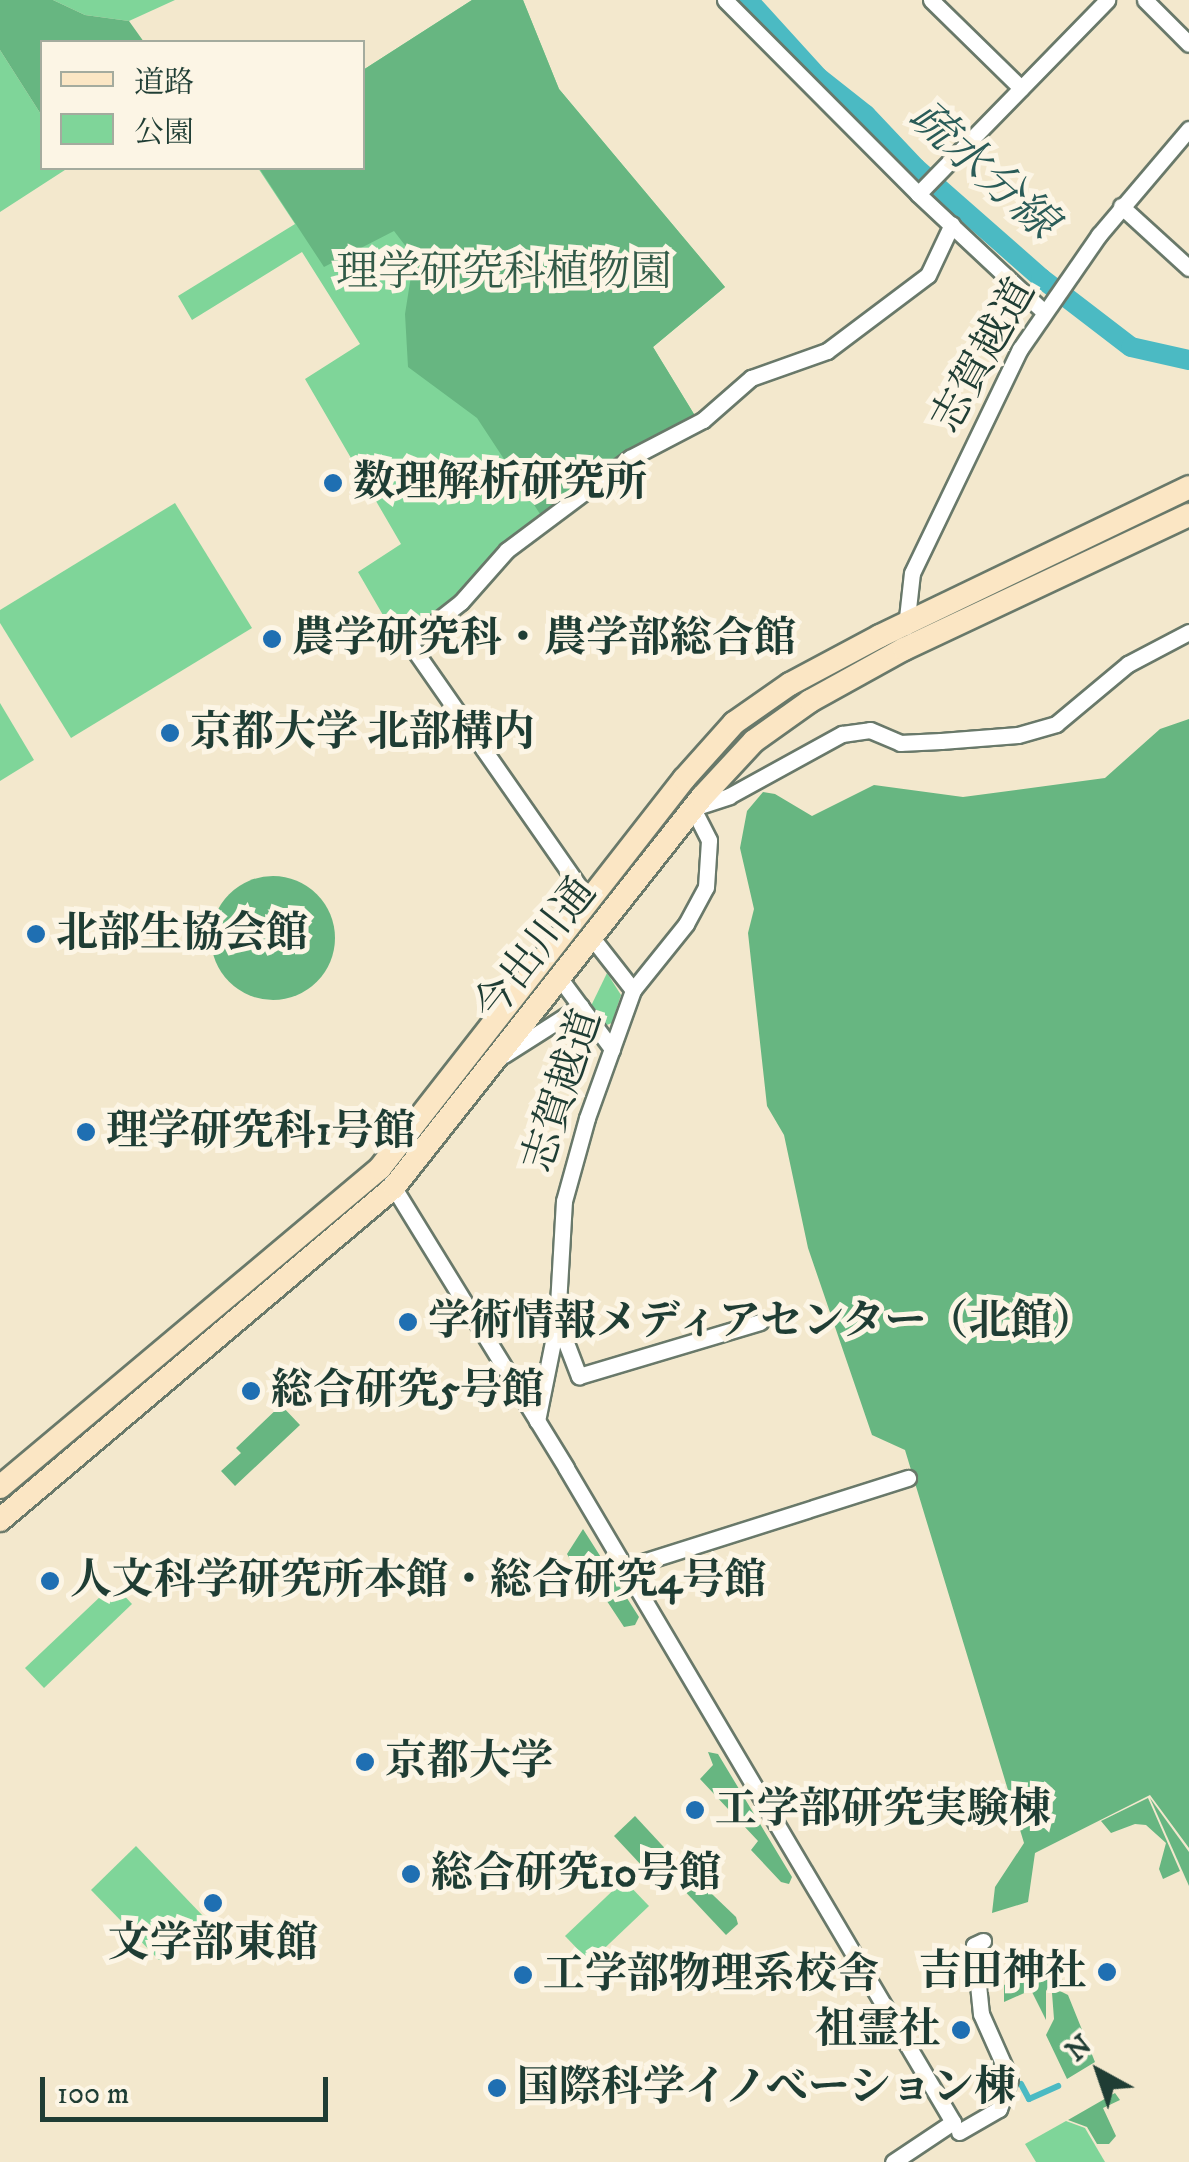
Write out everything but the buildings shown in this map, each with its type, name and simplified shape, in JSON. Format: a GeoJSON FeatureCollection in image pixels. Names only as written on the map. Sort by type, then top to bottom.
{"type":"FeatureCollection","features":[{"type":"Feature","properties":{"kind":"main road","name":"今出川通"},"geometry":{"type":"LineString","coordinates":[[0,1487],[387,1177],[684,779],[734,723],[790,684],[906,623],[1189,487]]}},
{"type":"Feature","properties":{"kind":"main road","name":"今出川通"},"geometry":{"type":"LineString","coordinates":[[0,1520],[387,1177],[499,1058],[693,808],[740,754],[773,726],[904,650],[1189,515]]}},
{"type":"Feature","properties":{"kind":"street"},"geometry":{"type":"LineString","coordinates":[[725,0],[918,194],[1044,312]]}},
{"type":"Feature","properties":{"kind":"street"},"geometry":{"type":"LineString","coordinates":[[931,0],[1020,88]]}},
{"type":"Feature","properties":{"kind":"street"},"geometry":{"type":"LineString","coordinates":[[918,194],[1106,0]]}},
{"type":"Feature","properties":{"kind":"street"},"geometry":{"type":"LineString","coordinates":[[1144,0],[1189,44]]}},
{"type":"Feature","properties":{"kind":"street","name":"志賀越道"},"geometry":{"type":"LineString","coordinates":[[904,650],[912,574],[1003,380],[1044,312],[1121,206],[1189,129]]}},
{"type":"Feature","properties":{"kind":"street"},"geometry":{"type":"LineString","coordinates":[[1121,206],[1189,268]]}},
{"type":"Feature","properties":{"kind":"street"},"geometry":{"type":"LineString","coordinates":[[590,902],[408,643],[461,602],[508,550],[630,458],[703,420],[751,378],[827,351],[928,275],[952,224]]}},
{"type":"Feature","properties":{"kind":"street"},"geometry":{"type":"LineString","coordinates":[[693,808],[729,796],[842,734],[870,730],[900,742],[942,741],[1018,734],[1056,724],[1128,664],[1189,632]]}},
{"type":"Feature","properties":{"kind":"street","name":"志賀越道"},"geometry":{"type":"LineString","coordinates":[[538,1421],[555,1334],[564,1201],[632,990],[686,924],[706,888],[709,840],[693,808]]}},
{"type":"Feature","properties":{"kind":"street"},"geometry":{"type":"LineString","coordinates":[[593,939],[632,990]]}},
{"type":"Feature","properties":{"kind":"street"},"geometry":{"type":"LineString","coordinates":[[561,980],[612,1049]]}},
{"type":"Feature","properties":{"kind":"street"},"geometry":{"type":"LineString","coordinates":[[499,1058],[580,1006]]}},
{"type":"Feature","properties":{"kind":"street"},"geometry":{"type":"LineString","coordinates":[[387,1177],[538,1421],[956,2127]]}},
{"type":"Feature","properties":{"kind":"street"},"geometry":{"type":"LineString","coordinates":[[555,1334],[565,1340],[579,1376],[760,1322]]}},
{"type":"Feature","properties":{"kind":"street"},"geometry":{"type":"LineString","coordinates":[[624,1568],[908,1478]]}},
{"type":"Feature","properties":{"kind":"street"},"geometry":{"type":"LineString","coordinates":[[893,2162],[956,2127],[999,2109],[1010,2079],[981,2014],[974,1944],[983,1941]]}},
{"type":"Feature","properties":{"kind":"green space"},"geometry":{"type":"Polygon","coordinates":[[[0,0],[53,0],[85,15],[129,21],[143,40],[40,40],[40,113],[0,50],[0,0]]]}},
{"type":"Feature","properties":{"kind":"green space"},"geometry":{"type":"Polygon","coordinates":[[[53,0],[175,0],[129,21],[85,15],[53,0]]]}},
{"type":"Feature","properties":{"kind":"green space","name":"理学研究科植物園"},"geometry":{"type":"Polygon","coordinates":[[[472,0],[523,0],[559,89],[725,287],[653,347],[697,419],[629,449],[505,545],[461,593],[398,641],[358,572],[401,544],[305,379],[360,344],[302,252],[192,320],[178,296],[295,224],[259,170],[365,170],[365,69],[472,0]]]}},
{"type":"Feature","properties":{"kind":"green space","name":"理学研究科植物園"},"geometry":{"type":"Polygon","coordinates":[[[472,0],[523,0],[559,89],[725,287],[653,347],[697,419],[629,449],[542,517],[477,418],[408,367],[405,314],[414,257],[394,231],[324,267],[260,170],[365,170],[365,69],[472,0]]]}},
{"type":"Feature","properties":{"kind":"green space"},"geometry":{"type":"Polygon","coordinates":[[[0,50],[40,113],[40,170],[65,170],[0,212],[0,50]]]}},
{"type":"Feature","properties":{"kind":"green space"},"geometry":{"type":"Polygon","coordinates":[[[175,503],[252,628],[71,738],[0,623],[0,610],[175,503]]]}},
{"type":"Feature","properties":{"kind":"green space"},"geometry":{"type":"Polygon","coordinates":[[[0,703],[34,760],[0,781],[0,703]]]}},
{"type":"Feature","properties":{"kind":"green space"},"geometry":{"type":"Polygon","coordinates":[[[1189,719],[1189,1848],[1150,1795],[1035,1853],[1028,1902],[992,1913],[995,1887],[1024,1843],[905,1450],[872,1435],[808,1248],[784,1135],[767,1106],[748,933],[754,909],[740,848],[747,811],[763,792],[775,794],[812,816],[874,785],[963,797],[1105,778],[1160,729],[1189,719]]]}},
{"type":"Feature","properties":{"kind":"green space"},"geometry":{"type":"Polygon","coordinates":[[[273,876],[297,881],[317,894],[330,914],[335,938],[330,962],[317,982],[297,995],[273,1000],[249,995],[229,982],[216,962],[211,938],[216,914],[229,894],[249,881],[273,876]]]}},
{"type":"Feature","properties":{"kind":"green space"},"geometry":{"type":"Polygon","coordinates":[[[607,973],[621,995],[612,1023],[604,1026],[590,1008],[607,973]]]}},
{"type":"Feature","properties":{"kind":"green space"},"geometry":{"type":"Polygon","coordinates":[[[281,1405],[300,1425],[235,1486],[221,1471],[241,1453],[236,1448],[281,1405]]]}},
{"type":"Feature","properties":{"kind":"green space"},"geometry":{"type":"Polygon","coordinates":[[[583,1529],[639,1617],[635,1625],[624,1627],[597,1586],[582,1580],[567,1554],[583,1529]]]}},
{"type":"Feature","properties":{"kind":"green space"},"geometry":{"type":"Polygon","coordinates":[[[119,1590],[132,1604],[44,1688],[25,1668],[102,1595],[119,1590]]]}},
{"type":"Feature","properties":{"kind":"green space"},"geometry":{"type":"Polygon","coordinates":[[[708,1752],[718,1754],[792,1877],[789,1884],[781,1882],[751,1850],[758,1841],[700,1779],[713,1765],[708,1752]]]}},
{"type":"Feature","properties":{"kind":"green space"},"geometry":{"type":"Polygon","coordinates":[[[1148,1798],[1180,1871],[1163,1879],[1159,1869],[1166,1843],[1146,1825],[1135,1824],[1111,1833],[1101,1821],[1148,1798]]]}},
{"type":"Feature","properties":{"kind":"green space"},"geometry":{"type":"Polygon","coordinates":[[[1150,1798],[1189,1852],[1189,1886],[1150,1798]]]}},
{"type":"Feature","properties":{"kind":"green space"},"geometry":{"type":"Polygon","coordinates":[[[635,1816],[673,1857],[674,1868],[658,1883],[614,1836],[635,1816]]]}},
{"type":"Feature","properties":{"kind":"green space"},"geometry":{"type":"Polygon","coordinates":[[[136,1846],[204,1917],[159,1960],[91,1890],[136,1846]]]}},
{"type":"Feature","properties":{"kind":"green space"},"geometry":{"type":"Polygon","coordinates":[[[691,1874],[736,1917],[738,1924],[726,1935],[679,1885],[691,1874]]]}},
{"type":"Feature","properties":{"kind":"green space"},"geometry":{"type":"Polygon","coordinates":[[[624,1880],[649,1906],[590,1962],[565,1936],[624,1880]]]}},
{"type":"Feature","properties":{"kind":"green space"},"geometry":{"type":"Polygon","coordinates":[[[1053,1962],[1064,1983],[1049,1986],[1046,1991],[1046,2020],[1031,1990],[1004,2002],[1004,1985],[1053,1962]]]}},
{"type":"Feature","properties":{"kind":"green space"},"geometry":{"type":"Polygon","coordinates":[[[1052,1993],[1068,1995],[1095,2062],[1067,2079],[1046,2035],[1054,2019],[1052,1993]]]}},
{"type":"Feature","properties":{"kind":"green space"},"geometry":{"type":"Polygon","coordinates":[[[1115,2093],[1120,2100],[1103,2108],[1116,2136],[1109,2144],[1097,2144],[1087,2127],[1068,2120],[1115,2093]]]}},
{"type":"Feature","properties":{"kind":"green space"},"geometry":{"type":"Polygon","coordinates":[[[1066,2121],[1085,2128],[1105,2162],[1036,2162],[1025,2144],[1066,2121]]]}},
{"type":"Feature","properties":{"kind":"waterway","name":"疏水分線"},"geometry":{"type":"LineString","coordinates":[[748,0],[818,77],[866,115],[916,168],[1041,278],[1131,347],[1189,360]]}},
{"type":"Feature","properties":{"kind":"waterway"},"geometry":{"type":"LineString","coordinates":[[1021,2084],[1029,2099],[1058,2086]]}},
{"type":"Feature","properties":{"kind":"place","name":"数理解析研究所"},"geometry":{"type":"Point","coordinates":[333,483]}},
{"type":"Feature","properties":{"kind":"place","name":"農学研究科・農学部総合館"},"geometry":{"type":"Point","coordinates":[272,639]}},
{"type":"Feature","properties":{"kind":"place","name":"京都大学 北部構内"},"geometry":{"type":"Point","coordinates":[170,733]}},
{"type":"Feature","properties":{"kind":"place","name":"北部生協会館"},"geometry":{"type":"Point","coordinates":[36,934]}},
{"type":"Feature","properties":{"kind":"place","name":"理学研究科1号館"},"geometry":{"type":"Point","coordinates":[86,1132]}},
{"type":"Feature","properties":{"kind":"place","name":"学術情報メディアセンター（北館）"},"geometry":{"type":"Point","coordinates":[408,1322]}},
{"type":"Feature","properties":{"kind":"place","name":"総合研究5号館"},"geometry":{"type":"Point","coordinates":[251,1391]}},
{"type":"Feature","properties":{"kind":"place","name":"人文科学研究所本館・総合研究4号館"},"geometry":{"type":"Point","coordinates":[50,1581]}},
{"type":"Feature","properties":{"kind":"place","name":"京都大学"},"geometry":{"type":"Point","coordinates":[365,1762]}},
{"type":"Feature","properties":{"kind":"place","name":"工学部研究実験棟"},"geometry":{"type":"Point","coordinates":[695,1810]}},
{"type":"Feature","properties":{"kind":"place","name":"総合研究10号館"},"geometry":{"type":"Point","coordinates":[411,1874]}},
{"type":"Feature","properties":{"kind":"place","name":"文学部東館"},"geometry":{"type":"Point","coordinates":[213,1903]}},
{"type":"Feature","properties":{"kind":"place","name":"吉田神社"},"geometry":{"type":"Point","coordinates":[1107,1972]}},
{"type":"Feature","properties":{"kind":"place","name":"工学部物理系校舎"},"geometry":{"type":"Point","coordinates":[523,1975]}},
{"type":"Feature","properties":{"kind":"place","name":"祖霊社"},"geometry":{"type":"Point","coordinates":[961,2030]}},
{"type":"Feature","properties":{"kind":"place","name":"国際科学イノべーション棟"},"geometry":{"type":"Point","coordinates":[497,2088]}}]}
